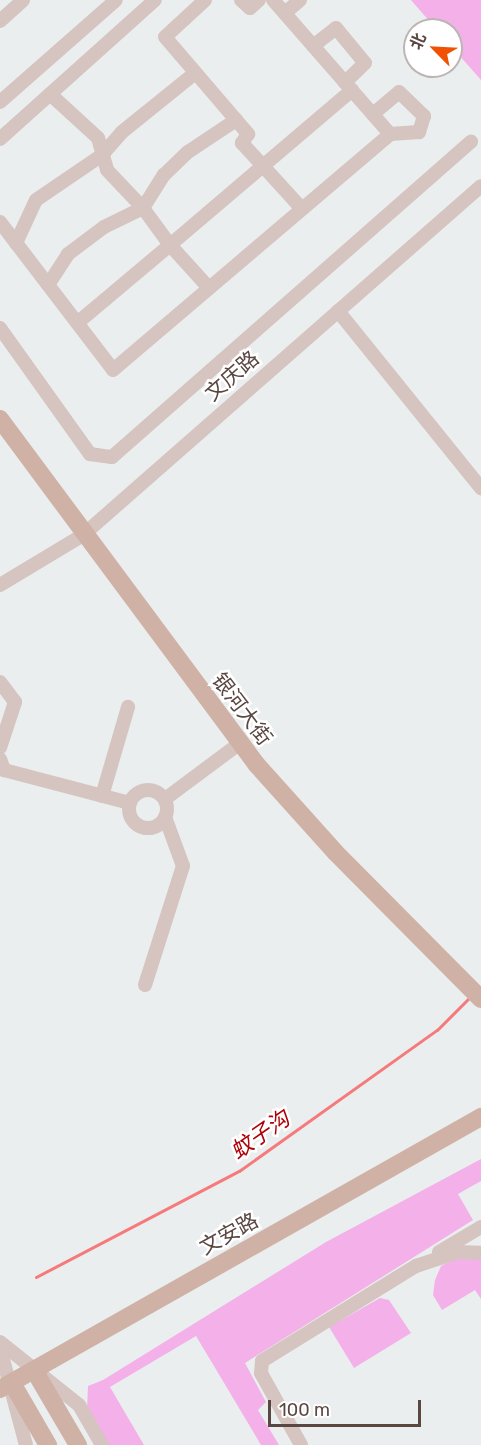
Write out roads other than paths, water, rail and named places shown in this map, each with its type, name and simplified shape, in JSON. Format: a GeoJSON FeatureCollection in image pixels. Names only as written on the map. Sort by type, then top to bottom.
{"type":"FeatureCollection","features":[{"type":"Feature","properties":{"kind":"main road","name":"银河大街"},"geometry":{"type":"LineString","coordinates":[[0,419],[83,535],[240,743],[335,852],[476,996]]}},
{"type":"Feature","properties":{"kind":"main road","name":"文安路"},"geometry":{"type":"LineString","coordinates":[[6,1386],[481,1117]]}},
{"type":"Feature","properties":{"kind":"main road"},"geometry":{"type":"LineString","coordinates":[[34,1370],[78,1445]]}},
{"type":"Feature","properties":{"kind":"main road"},"geometry":{"type":"LineString","coordinates":[[6,1386],[48,1445]]}},
{"type":"Feature","properties":{"kind":"street"},"geometry":{"type":"LineString","coordinates":[[0,21],[23,0]]}},
{"type":"Feature","properties":{"kind":"street"},"geometry":{"type":"LineString","coordinates":[[0,102],[116,0]]}},
{"type":"Feature","properties":{"kind":"street"},"geometry":{"type":"LineString","coordinates":[[0,139],[155,0]]}},
{"type":"Feature","properties":{"kind":"street"},"geometry":{"type":"LineString","coordinates":[[204,0],[165,37],[248,134],[242,143],[302,209]]}},
{"type":"Feature","properties":{"kind":"street"},"geometry":{"type":"LineString","coordinates":[[241,0],[250,8],[259,0]]}},
{"type":"Feature","properties":{"kind":"street"},"geometry":{"type":"LineString","coordinates":[[273,0],[390,134]]}},
{"type":"Feature","properties":{"kind":"street"},"geometry":{"type":"LineString","coordinates":[[285,13],[300,0]]}},
{"type":"Feature","properties":{"kind":"street"},"geometry":{"type":"LineString","coordinates":[[77,323],[263,166],[348,86],[365,63],[336,28],[313,46]]}},
{"type":"Feature","properties":{"kind":"street"},"geometry":{"type":"LineString","coordinates":[[16,243],[36,200],[102,155],[122,132],[195,73]]}},
{"type":"Feature","properties":{"kind":"street"},"geometry":{"type":"LineString","coordinates":[[0,222],[113,370],[390,134],[419,132],[424,116],[399,92],[373,114]]}},
{"type":"Feature","properties":{"kind":"street"},"geometry":{"type":"LineString","coordinates":[[50,94],[98,138],[107,170],[143,208],[170,245],[209,288]]}},
{"type":"Feature","properties":{"kind":"street"},"geometry":{"type":"LineString","coordinates":[[48,285],[68,254],[104,227],[143,208],[164,175],[189,152],[236,120]]}},
{"type":"Feature","properties":{"kind":"street"},"geometry":{"type":"LineString","coordinates":[[0,328],[90,454],[112,457],[471,142]]}},
{"type":"Feature","properties":{"kind":"street","name":"文庆路"},"geometry":{"type":"LineString","coordinates":[[0,585],[83,535],[481,186]]}},
{"type":"Feature","properties":{"kind":"street"},"geometry":{"type":"LineString","coordinates":[[338,311],[481,488]]}},
{"type":"Feature","properties":{"kind":"street"},"geometry":{"type":"LineString","coordinates":[[0,682],[15,702],[0,748]]}},
{"type":"Feature","properties":{"kind":"street"},"geometry":{"type":"LineString","coordinates":[[102,796],[128,707]]}},
{"type":"Feature","properties":{"kind":"street"},"geometry":{"type":"LineString","coordinates":[[165,799],[240,743]]}},
{"type":"Feature","properties":{"kind":"street"},"geometry":{"type":"LineString","coordinates":[[0,759],[4,770],[130,803]]}},
{"type":"Feature","properties":{"kind":"street"},"geometry":{"type":"LineString","coordinates":[[165,799],[155,791],[143,790],[130,803],[130,816],[138,826],[157,826],[165,817]]}},
{"type":"Feature","properties":{"kind":"street"},"geometry":{"type":"LineString","coordinates":[[145,985],[183,866],[165,817],[165,799]]}},
{"type":"Feature","properties":{"kind":"street"},"geometry":{"type":"LineString","coordinates":[[301,1445],[261,1373],[262,1361],[481,1227]]}},
{"type":"Feature","properties":{"kind":"street"},"geometry":{"type":"LineString","coordinates":[[416,1266],[458,1252],[481,1253]]}},
{"type":"Feature","properties":{"kind":"street"},"geometry":{"type":"LineString","coordinates":[[0,1342],[79,1405],[102,1445]]}},
{"type":"Feature","properties":{"kind":"street"},"geometry":{"type":"LineString","coordinates":[[0,1348],[6,1386],[26,1445]]}},
{"type":"Feature","properties":{"kind":"waterway","name":"蚊子沟"},"geometry":{"type":"LineString","coordinates":[[36,1277],[239,1171],[437,1030],[471,996]]}}]}
